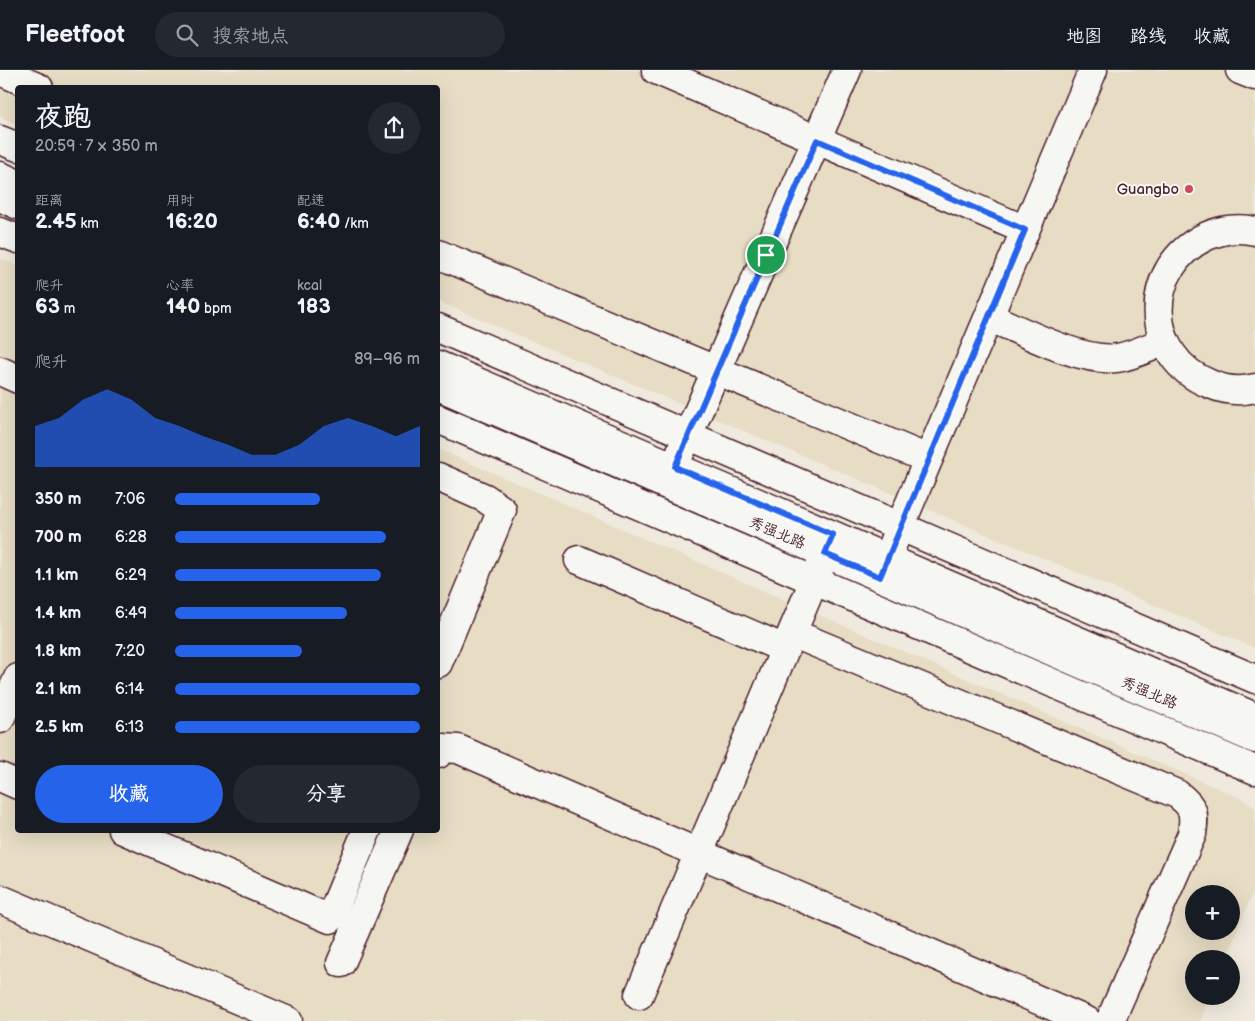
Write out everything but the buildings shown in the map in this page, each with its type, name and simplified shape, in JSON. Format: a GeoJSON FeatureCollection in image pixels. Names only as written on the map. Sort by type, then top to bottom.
{"type":"FeatureCollection","features":[{"type":"Feature","properties":{"kind":"street"},"geometry":{"type":"LineString","coordinates":[[656,70],[1025,230]]}},
{"type":"Feature","properties":{"kind":"street"},"geometry":{"type":"LineString","coordinates":[[675,467],[847,70]]}},
{"type":"Feature","properties":{"kind":"street"},"geometry":{"type":"LineString","coordinates":[[883,568],[1093,70]]}},
{"type":"Feature","properties":{"kind":"street"},"geometry":{"type":"LineString","coordinates":[[1240,70],[1255,76]]}},
{"type":"Feature","properties":{"kind":"street"},"geometry":{"type":"LineString","coordinates":[[0,71],[32,85]]}},
{"type":"Feature","properties":{"kind":"street"},"geometry":{"type":"LineString","coordinates":[[0,140],[15,147]]}},
{"type":"Feature","properties":{"kind":"street"},"geometry":{"type":"LineString","coordinates":[[0,176],[15,183]]}},
{"type":"Feature","properties":{"kind":"street"},"geometry":{"type":"LineString","coordinates":[[0,197],[15,204]]}},
{"type":"Feature","properties":{"kind":"street"},"geometry":{"type":"LineString","coordinates":[[1255,231],[1247,229],[1219,231],[1193,242],[1173,262],[1161,287],[1158,315],[1164,342],[1178,364],[1198,380],[1222,389],[1247,390],[1255,388]]}},
{"type":"Feature","properties":{"kind":"street"},"geometry":{"type":"LineString","coordinates":[[0,232],[15,238]]}},
{"type":"Feature","properties":{"kind":"street"},"geometry":{"type":"LineString","coordinates":[[440,255],[928,459]]}},
{"type":"Feature","properties":{"kind":"street"},"geometry":{"type":"LineString","coordinates":[[989,317],[1077,353],[1095,358],[1117,358],[1164,342]]}},
{"type":"Feature","properties":{"kind":"street"},"geometry":{"type":"LineString","coordinates":[[440,329],[1255,679]]}},
{"type":"Feature","properties":{"kind":"street","name":"秀强北路"},"geometry":{"type":"LineString","coordinates":[[440,366],[675,467],[829,544]]}},
{"type":"Feature","properties":{"kind":"street"},"geometry":{"type":"LineString","coordinates":[[0,371],[15,378]]}},
{"type":"Feature","properties":{"kind":"street","name":"秀强北路"},"geometry":{"type":"LineString","coordinates":[[440,387],[829,544],[1255,739]]}},
{"type":"Feature","properties":{"kind":"street"},"geometry":{"type":"LineString","coordinates":[[440,421],[1255,770]]}},
{"type":"Feature","properties":{"kind":"street"},"geometry":{"type":"LineString","coordinates":[[440,478],[486,498],[502,510],[440,656]]}},
{"type":"Feature","properties":{"kind":"street"},"geometry":{"type":"LineString","coordinates":[[639,995],[829,544]]}},
{"type":"Feature","properties":{"kind":"street"},"geometry":{"type":"LineString","coordinates":[[579,560],[1177,794],[1190,804],[1194,817],[1192,834],[1110,1021]]}},
{"type":"Feature","properties":{"kind":"street","name":"秀强北路"},"geometry":{"type":"LineString","coordinates":[[883,568],[1255,717]]}},
{"type":"Feature","properties":{"kind":"street"},"geometry":{"type":"LineString","coordinates":[[0,719],[15,685]]}},
{"type":"Feature","properties":{"kind":"street"},"geometry":{"type":"LineString","coordinates":[[440,752],[443,748],[458,749],[1087,1021]]}},
{"type":"Feature","properties":{"kind":"street"},"geometry":{"type":"LineString","coordinates":[[0,777],[15,784]]}},
{"type":"Feature","properties":{"kind":"street"},"geometry":{"type":"LineString","coordinates":[[130,833],[330,919],[366,833]]}},
{"type":"Feature","properties":{"kind":"street"},"geometry":{"type":"LineString","coordinates":[[341,963],[399,833]]}},
{"type":"Feature","properties":{"kind":"street"},"geometry":{"type":"LineString","coordinates":[[0,899],[288,1021]]}},
{"type":"Feature","properties":{"kind":"shaded area"},"geometry":{"type":"Polygon","coordinates":[[[0,70],[1255,70],[1255,648],[440,302],[440,85],[15,85],[15,123],[0,117],[0,70]]]}},
{"type":"Feature","properties":{"kind":"shaded area"},"geometry":{"type":"Polygon","coordinates":[[[0,258],[15,265],[15,833],[440,833],[440,450],[1242,799],[1255,808],[1255,887],[1240,924],[1240,885],[1185,885],[1185,940],[1234,940],[1230,950],[1185,950],[1185,1005],[1206,1005],[1200,1021],[0,1021],[0,258]]]}},
{"type":"Feature","properties":{"kind":"place","name":"Guangbo"},"geometry":{"type":"Point","coordinates":[1189,189]}},
{"type":"Feature","properties":{"kind":"route"},"geometry":{"type":"LineString","coordinates":[[817,140],[1025,230],[880,577],[825,554],[833,535],[675,467],[766,255],[817,140]]}}]}
